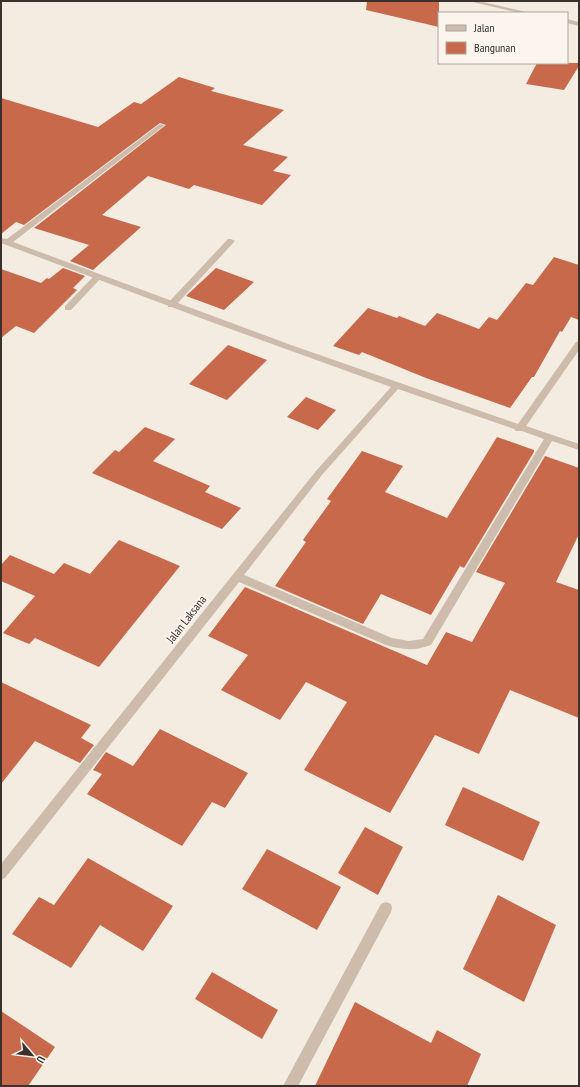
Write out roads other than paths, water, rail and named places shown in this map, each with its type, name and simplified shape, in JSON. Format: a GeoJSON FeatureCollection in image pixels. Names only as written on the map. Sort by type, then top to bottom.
{"type":"FeatureCollection","features":[{"type":"Feature","properties":{"kind":"street"},"geometry":{"type":"LineString","coordinates":[[471,1],[523,12]]}},
{"type":"Feature","properties":{"kind":"street"},"geometry":{"type":"LineString","coordinates":[[568,21],[579,24]]}},
{"type":"Feature","properties":{"kind":"street"},"geometry":{"type":"LineString","coordinates":[[4,241],[162,125]]}},
{"type":"Feature","properties":{"kind":"street"},"geometry":{"type":"LineString","coordinates":[[4,241],[97,278],[171,305],[519,428],[579,447]]}},
{"type":"Feature","properties":{"kind":"street"},"geometry":{"type":"LineString","coordinates":[[171,305],[231,241]]}},
{"type":"Feature","properties":{"kind":"street"},"geometry":{"type":"LineString","coordinates":[[68,308],[97,278]]}},
{"type":"Feature","properties":{"kind":"street"},"geometry":{"type":"LineString","coordinates":[[519,428],[579,344]]}},
{"type":"Feature","properties":{"kind":"street","name":"Jalan Laksana"},"geometry":{"type":"LineString","coordinates":[[1,874],[319,473],[397,385]]}},
{"type":"Feature","properties":{"kind":"street"},"geometry":{"type":"LineString","coordinates":[[236,576],[390,642],[414,647],[421,645],[427,642],[549,438]]}},
{"type":"Feature","properties":{"kind":"street"},"geometry":{"type":"LineString","coordinates":[[290,1086],[386,908]]}}]}
